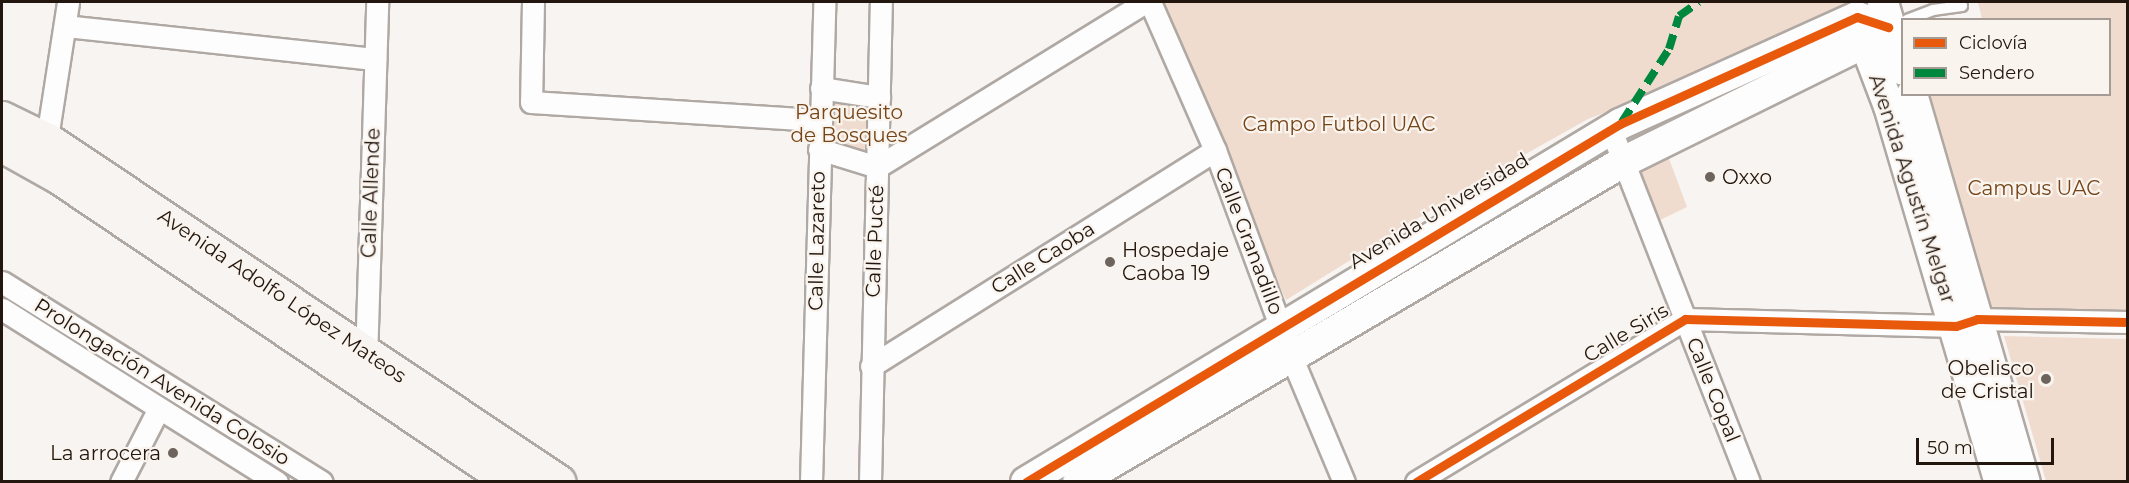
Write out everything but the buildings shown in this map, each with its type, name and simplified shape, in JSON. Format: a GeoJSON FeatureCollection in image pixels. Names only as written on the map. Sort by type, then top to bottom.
{"type":"FeatureCollection","features":[{"type":"Feature","properties":{"kind":"main road","name":"Avenida Adolfo López Mateos"},"geometry":{"type":"LineString","coordinates":[[2,118],[44,153],[367,385],[511,482]]}},
{"type":"Feature","properties":{"kind":"main road","name":"Avenida Adolfo López Mateos"},"geometry":{"type":"LineString","coordinates":[[2,145],[44,153],[365,351],[559,482]]}},
{"type":"Feature","properties":{"kind":"street"},"geometry":{"type":"LineString","coordinates":[[44,153],[68,2]]}},
{"type":"Feature","properties":{"kind":"street","name":"Calle Allende"},"geometry":{"type":"LineString","coordinates":[[367,385],[365,351],[377,2]]}},
{"type":"Feature","properties":{"kind":"street"},"geometry":{"type":"LineString","coordinates":[[533,2],[531,102],[820,120]]}},
{"type":"Feature","properties":{"kind":"street","name":"Calle Lazareto"},"geometry":{"type":"LineString","coordinates":[[811,482],[824,2]]}},
{"type":"Feature","properties":{"kind":"street","name":"Calle Pucté"},"geometry":{"type":"LineString","coordinates":[[870,482],[881,2]]}},
{"type":"Feature","properties":{"kind":"street"},"geometry":{"type":"LineString","coordinates":[[819,149],[877,167],[1145,2]]}},
{"type":"Feature","properties":{"kind":"street","name":"Calle Granadillo"},"geometry":{"type":"LineString","coordinates":[[1150,2],[1215,150],[1282,326],[1291,356],[1344,482]]}},
{"type":"Feature","properties":{"kind":"street"},"geometry":{"type":"LineString","coordinates":[[1078,482],[1623,162],[1858,21],[1895,17]]}},
{"type":"Feature","properties":{"kind":"street","name":"Avenida Agustín Melgar"},"geometry":{"type":"LineString","coordinates":[[1895,17],[1901,62]]}},
{"type":"Feature","properties":{"kind":"street","name":"Avenida Agustín Melgar"},"geometry":{"type":"LineString","coordinates":[[1858,21],[2025,482]]}},
{"type":"Feature","properties":{"kind":"street","name":"Avenida Universidad"},"geometry":{"type":"LineString","coordinates":[[1026,482],[1611,130],[1858,21]]}},
{"type":"Feature","properties":{"kind":"street"},"geometry":{"type":"LineString","coordinates":[[65,26],[375,59]]}},
{"type":"Feature","properties":{"kind":"street"},"geometry":{"type":"LineString","coordinates":[[821,88],[879,97]]}},
{"type":"Feature","properties":{"kind":"street","name":"Avenida Agustín Melgar"},"geometry":{"type":"LineString","coordinates":[[1912,96],[1966,322],[2000,482]]}},
{"type":"Feature","properties":{"kind":"street","name":"Calle Copal"},"geometry":{"type":"LineString","coordinates":[[1611,130],[1746,480]]}},
{"type":"Feature","properties":{"kind":"street","name":"Calle Caoba"},"geometry":{"type":"LineString","coordinates":[[871,366],[1215,150]]}},
{"type":"Feature","properties":{"kind":"street","name":"Prolongación Avenida Colosio"},"geometry":{"type":"LineString","coordinates":[[2,282],[322,482]]}},
{"type":"Feature","properties":{"kind":"street"},"geometry":{"type":"LineString","coordinates":[[2,309],[277,482]]}},
{"type":"Feature","properties":{"kind":"street","name":"Calle Siris"},"geometry":{"type":"LineString","coordinates":[[1416,482],[1685,319],[2127,322]]}},
{"type":"Feature","properties":{"kind":"street"},"geometry":{"type":"LineString","coordinates":[[121,482],[159,408]]}},
{"type":"Feature","properties":{"kind":"lane"},"geometry":{"type":"LineString","coordinates":[[1895,17],[1962,6],[1961,2]]}},
{"type":"Feature","properties":{"kind":"green space","name":"Campo Futbol UAC"},"geometry":{"type":"Polygon","coordinates":[[[1150,2],[1854,2],[1857,17],[1588,119],[1478,181],[1286,300],[1150,2]]]}},
{"type":"Feature","properties":{"kind":"green space","name":"Campus UAC"},"geometry":{"type":"Polygon","coordinates":[[[1978,2],[2127,2],[2127,322],[1977,319],[1908,96],[2111,96],[2111,18],[1982,18],[1978,2]]]}},
{"type":"Feature","properties":{"kind":"green space","name":"Parquesito de Bosques"},"geometry":{"type":"Polygon","coordinates":[[[823,91],[876,99],[873,164],[823,147],[823,91]]]}},
{"type":"Feature","properties":{"kind":"green space"},"geometry":{"type":"Polygon","coordinates":[[[1667,153],[1687,207],[1658,221],[1636,165],[1667,153]]]}},
{"type":"Feature","properties":{"kind":"green space"},"geometry":{"type":"Polygon","coordinates":[[[2004,336],[2127,339],[2127,481],[2046,481],[2004,336]]]}},
{"type":"Feature","properties":{"kind":"marked path"},"geometry":{"type":"LineString","coordinates":[[1622,122],[1669,49],[1679,16],[1699,2]]}},
{"type":"Feature","properties":{"kind":"cycle path"},"geometry":{"type":"LineString","coordinates":[[1026,482],[1620,124],[1857,17],[1888,27]]}},
{"type":"Feature","properties":{"kind":"cycle path"},"geometry":{"type":"LineString","coordinates":[[1416,482],[1685,319],[1956,326],[1977,319],[2128,322]]}},
{"type":"Feature","properties":{"kind":"place","name":"Oxxo"},"geometry":{"type":"Point","coordinates":[1710,177]}},
{"type":"Feature","properties":{"kind":"place","name":"Hospedaje Caoba 19"},"geometry":{"type":"Point","coordinates":[1110,262]}},
{"type":"Feature","properties":{"kind":"place","name":"Obelisco de Cristal"},"geometry":{"type":"Point","coordinates":[2046,379]}},
{"type":"Feature","properties":{"kind":"place","name":"La arrocera"},"geometry":{"type":"Point","coordinates":[173,453]}}]}
